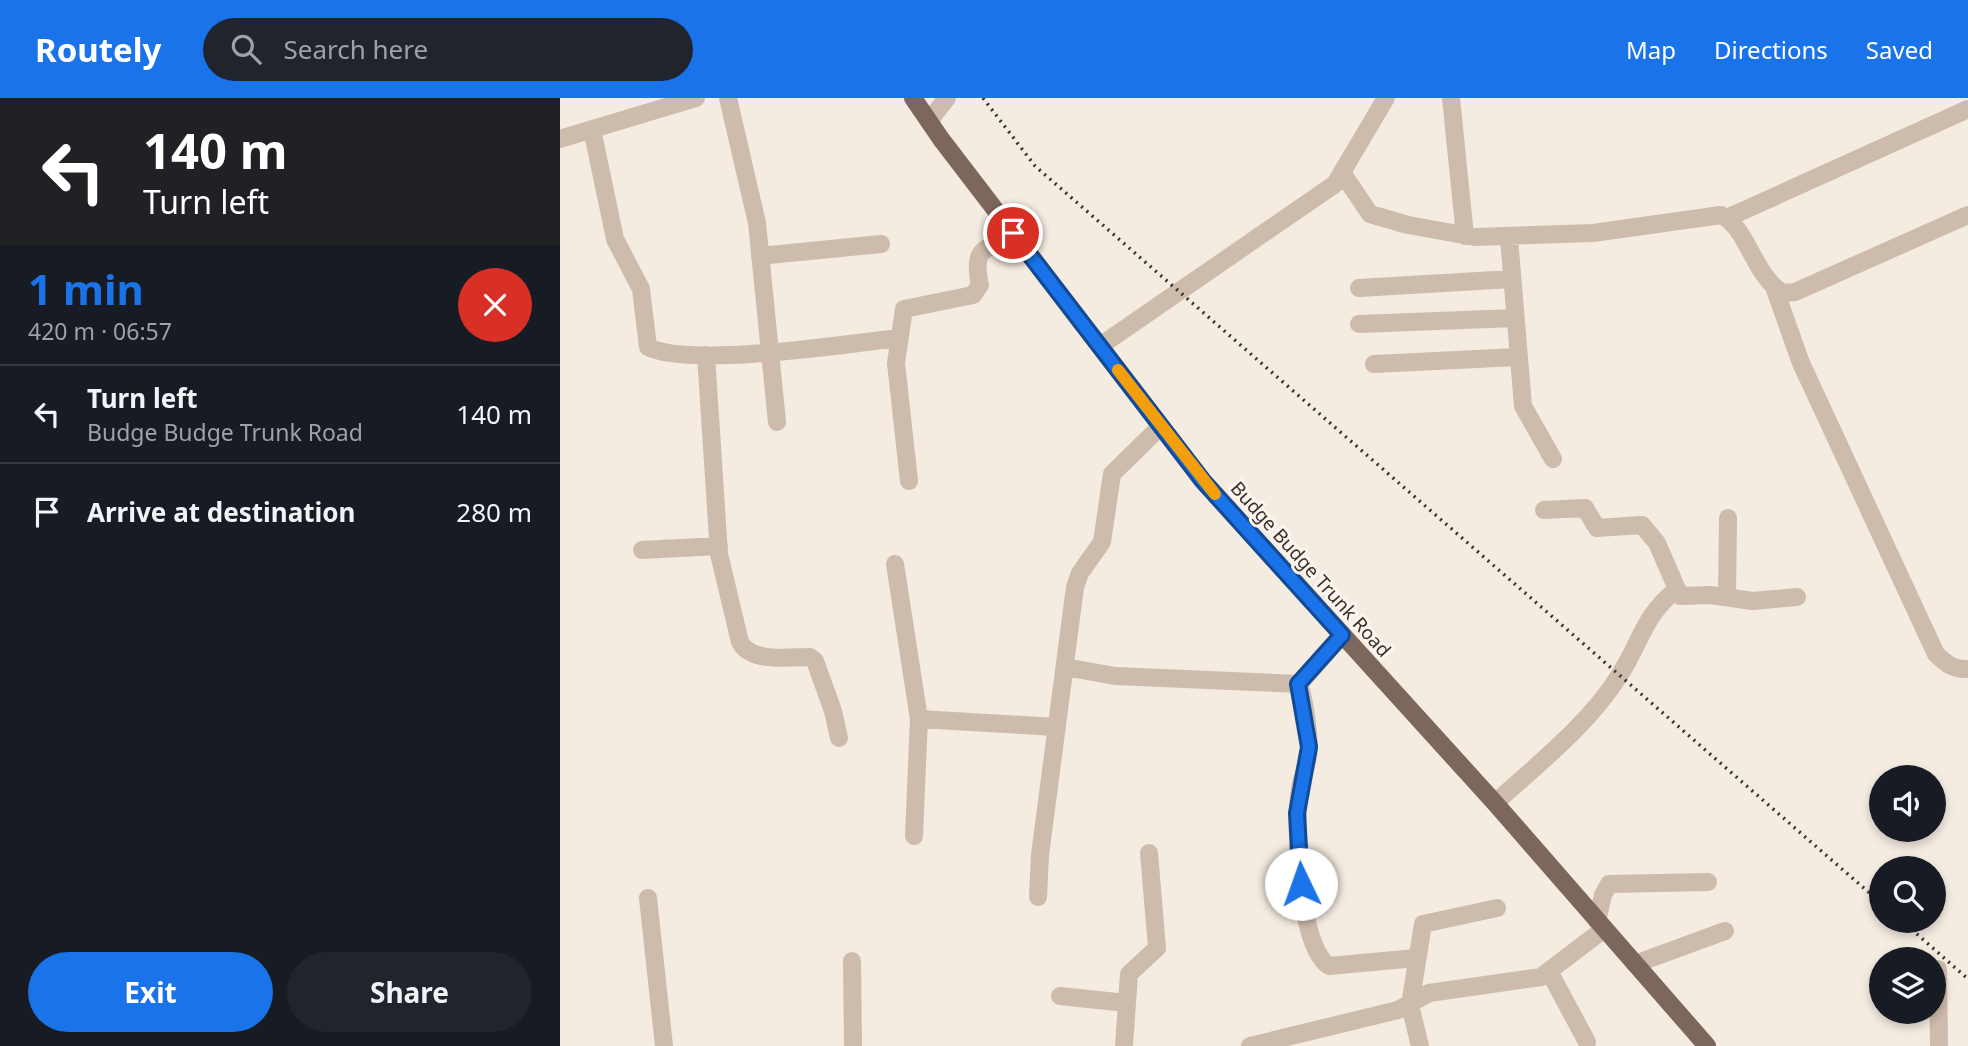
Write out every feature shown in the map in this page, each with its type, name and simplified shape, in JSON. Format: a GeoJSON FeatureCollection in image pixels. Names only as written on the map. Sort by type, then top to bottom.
{"type":"FeatureCollection","features":[{"type":"Feature","properties":{"kind":"main road","name":"Budge Budge Trunk Road"},"geometry":{"type":"LineString","coordinates":[[913,98],[1203,481],[1494,803],[1707,1046]]}},
{"type":"Feature","properties":{"kind":"street"},"geometry":{"type":"LineString","coordinates":[[560,139],[696,98]]}},
{"type":"Feature","properties":{"kind":"street"},"geometry":{"type":"LineString","coordinates":[[728,98],[757,223],[777,422]]}},
{"type":"Feature","properties":{"kind":"street"},"geometry":{"type":"LineString","coordinates":[[929,121],[947,98]]}},
{"type":"Feature","properties":{"kind":"street"},"geometry":{"type":"LineString","coordinates":[[1100,346],[1277,222],[1318,197],[1343,174],[1386,98]]}},
{"type":"Feature","properties":{"kind":"street"},"geometry":{"type":"LineString","coordinates":[[1451,98],[1465,236]]}},
{"type":"Feature","properties":{"kind":"street"},"geometry":{"type":"LineString","coordinates":[[1343,174],[1370,214],[1408,225],[1465,236],[1509,238],[1593,233],[1705,215],[1727,218],[1968,109]]}},
{"type":"Feature","properties":{"kind":"street"},"geometry":{"type":"LineString","coordinates":[[592,129],[615,239],[641,289],[649,347],[706,355],[769,352],[898,338]]}},
{"type":"Feature","properties":{"kind":"street"},"geometry":{"type":"LineString","coordinates":[[1727,218],[1762,276],[1783,293],[1795,292],[1968,215]]}},
{"type":"Feature","properties":{"kind":"street"},"geometry":{"type":"LineString","coordinates":[[909,481],[897,386],[901,317],[908,306],[973,295],[979,290],[976,258],[1013,233]]}},
{"type":"Feature","properties":{"kind":"street"},"geometry":{"type":"LineString","coordinates":[[1509,238],[1518,357],[1526,415],[1553,459]]}},
{"type":"Feature","properties":{"kind":"street"},"geometry":{"type":"LineString","coordinates":[[760,256],[881,244]]}},
{"type":"Feature","properties":{"kind":"street"},"geometry":{"type":"LineString","coordinates":[[1359,288],[1512,279]]}},
{"type":"Feature","properties":{"kind":"street"},"geometry":{"type":"LineString","coordinates":[[1773,287],[1801,363],[1936,654],[1948,666],[1957,670],[1968,669]]}},
{"type":"Feature","properties":{"kind":"street"},"geometry":{"type":"LineString","coordinates":[[1359,324],[1515,318]]}},
{"type":"Feature","properties":{"kind":"street"},"geometry":{"type":"LineString","coordinates":[[706,355],[719,546],[744,649],[752,654],[810,657],[815,661],[833,711],[839,738]]}},
{"type":"Feature","properties":{"kind":"street"},"geometry":{"type":"LineString","coordinates":[[1374,364],[1518,357]]}},
{"type":"Feature","properties":{"kind":"street"},"geometry":{"type":"LineString","coordinates":[[1038,897],[1040,855],[1075,587],[1080,573],[1102,542],[1112,474],[1161,426]]}},
{"type":"Feature","properties":{"kind":"street"},"geometry":{"type":"LineString","coordinates":[[1544,510],[1585,508],[1597,528],[1642,525],[1657,543],[1675,591],[1687,597],[1727,597],[1753,601],[1797,597]]}},
{"type":"Feature","properties":{"kind":"street"},"geometry":{"type":"LineString","coordinates":[[1727,597],[1728,518]]}},
{"type":"Feature","properties":{"kind":"street"},"geometry":{"type":"LineString","coordinates":[[642,550],[719,546]]}},
{"type":"Feature","properties":{"kind":"street"},"geometry":{"type":"LineString","coordinates":[[895,564],[919,719],[914,836]]}},
{"type":"Feature","properties":{"kind":"street"},"geometry":{"type":"LineString","coordinates":[[1494,803],[1563,741],[1604,696],[1620,675],[1654,609],[1675,591]]}},
{"type":"Feature","properties":{"kind":"street"},"geometry":{"type":"LineString","coordinates":[[1298,684],[1342,635]]}},
{"type":"Feature","properties":{"kind":"street"},"geometry":{"type":"LineString","coordinates":[[1065,667],[1115,676],[1298,684]]}},
{"type":"Feature","properties":{"kind":"street"},"geometry":{"type":"LineString","coordinates":[[1298,684],[1309,747],[1297,813],[1301,884],[1306,920],[1320,954],[1329,965],[1416,958]]}},
{"type":"Feature","properties":{"kind":"street"},"geometry":{"type":"LineString","coordinates":[[919,719],[1057,727]]}},
{"type":"Feature","properties":{"kind":"street"},"geometry":{"type":"LineString","coordinates":[[1124,1046],[1131,969],[1157,948],[1149,853]]}},
{"type":"Feature","properties":{"kind":"street"},"geometry":{"type":"LineString","coordinates":[[1250,1046],[1410,1005],[1429,993],[1531,979],[1550,973],[1601,925],[1603,895],[1609,884],[1707,881]]}},
{"type":"Feature","properties":{"kind":"street"},"geometry":{"type":"LineString","coordinates":[[648,898],[664,1046]]}},
{"type":"Feature","properties":{"kind":"street"},"geometry":{"type":"LineString","coordinates":[[1420,1046],[1410,1005],[1420,929],[1427,921],[1497,908]]}},
{"type":"Feature","properties":{"kind":"street"},"geometry":{"type":"LineString","coordinates":[[1635,964],[1725,931]]}},
{"type":"Feature","properties":{"kind":"street"},"geometry":{"type":"LineString","coordinates":[[852,961],[853,1046]]}},
{"type":"Feature","properties":{"kind":"street"},"geometry":{"type":"LineString","coordinates":[[1550,973],[1587,1042]]}},
{"type":"Feature","properties":{"kind":"street"},"geometry":{"type":"LineString","coordinates":[[1059,996],[1126,1003]]}},
{"type":"Feature","properties":{"kind":"street"},"geometry":{"type":"LineString","coordinates":[[1939,1024],[1940,1046]]}},
{"type":"Feature","properties":{"kind":"railway"},"geometry":{"type":"LineString","coordinates":[[983,98],[1035,166],[1869,893]]}},
{"type":"Feature","properties":{"kind":"railway"},"geometry":{"type":"LineString","coordinates":[[1916,933],[1968,979]]}},
{"type":"Feature","properties":{"kind":"slow traffic"},"geometry":{"type":"LineString","coordinates":[[1118,370],[1215,494]]}},
{"type":"Feature","properties":{"kind":"route"},"geometry":{"type":"LineString","coordinates":[[1013,233],[1203,481],[1342,635],[1298,684],[1309,747],[1297,813],[1301,884]]}}]}
